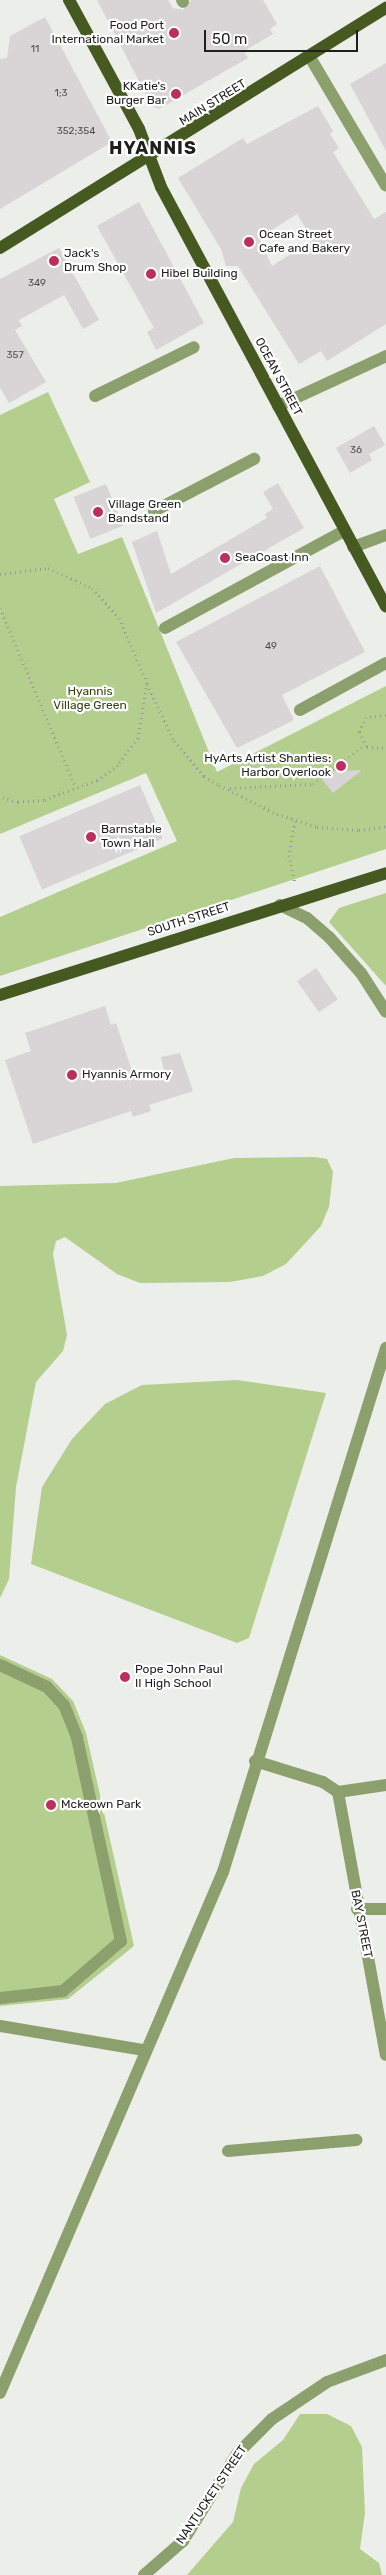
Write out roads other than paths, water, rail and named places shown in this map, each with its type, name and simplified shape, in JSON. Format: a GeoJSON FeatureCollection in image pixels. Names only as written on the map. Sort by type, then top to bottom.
{"type":"FeatureCollection","features":[{"type":"Feature","properties":{"kind":"main road","name":"OCEAN STREET"},"geometry":{"type":"LineString","coordinates":[[69,0],[139,129],[148,158],[352,547],[381,589],[386,607]]}},
{"type":"Feature","properties":{"kind":"main road","name":"MAIN STREET"},"geometry":{"type":"LineString","coordinates":[[0,248],[311,59],[386,8]]}},
{"type":"Feature","properties":{"kind":"main road","name":"SOUTH STREET"},"geometry":{"type":"LineString","coordinates":[[0,995],[386,873]]}},
{"type":"Feature","properties":{"kind":"street"},"geometry":{"type":"LineString","coordinates":[[311,59],[386,186]]}},
{"type":"Feature","properties":{"kind":"street"},"geometry":{"type":"LineString","coordinates":[[95,396],[194,347]]}},
{"type":"Feature","properties":{"kind":"street"},"geometry":{"type":"LineString","coordinates":[[278,406],[386,356]]}},
{"type":"Feature","properties":{"kind":"street"},"geometry":{"type":"LineString","coordinates":[[154,511],[254,459]]}},
{"type":"Feature","properties":{"kind":"street"},"geometry":{"type":"LineString","coordinates":[[165,628],[344,531]]}},
{"type":"Feature","properties":{"kind":"street"},"geometry":{"type":"LineString","coordinates":[[352,547],[386,536]]}},
{"type":"Feature","properties":{"kind":"street"},"geometry":{"type":"LineString","coordinates":[[300,710],[386,663]]}},
{"type":"Feature","properties":{"kind":"street"},"geometry":{"type":"LineString","coordinates":[[280,905],[307,918],[335,943],[386,1012]]}},
{"type":"Feature","properties":{"kind":"street"},"geometry":{"type":"LineString","coordinates":[[0,2393],[144,2050],[223,1872],[255,1761],[386,1348]]}},
{"type":"Feature","properties":{"kind":"street"},"geometry":{"type":"LineString","coordinates":[[0,1665],[47,1688],[64,1705],[77,1738],[121,1942],[63,1991],[0,1998]]}},
{"type":"Feature","properties":{"kind":"street"},"geometry":{"type":"LineString","coordinates":[[255,1761],[322,1782],[338,1792],[386,1785]]}},
{"type":"Feature","properties":{"kind":"street","name":"BAY STREET"},"geometry":{"type":"LineString","coordinates":[[338,1792],[357,1909],[386,2055]]}},
{"type":"Feature","properties":{"kind":"street"},"geometry":{"type":"LineString","coordinates":[[357,1909],[386,1909]]}},
{"type":"Feature","properties":{"kind":"street"},"geometry":{"type":"LineString","coordinates":[[0,2026],[144,2050]]}},
{"type":"Feature","properties":{"kind":"street"},"geometry":{"type":"LineString","coordinates":[[228,2151],[357,2140]]}},
{"type":"Feature","properties":{"kind":"street","name":"NANTUCKET STREET"},"geometry":{"type":"LineString","coordinates":[[144,2575],[183,2542],[237,2454],[268,2422],[327,2382],[386,2360]]}},
{"type":"Feature","properties":{"kind":"place","name":"Food Port International Market"},"geometry":{"type":"Point","coordinates":[174,33]}},
{"type":"Feature","properties":{"kind":"place","name":"KKatie's Burger Bar"},"geometry":{"type":"Point","coordinates":[176,94]}},
{"type":"Feature","properties":{"kind":"place","name":"Ocean Street Cafe and Bakery"},"geometry":{"type":"Point","coordinates":[249,242]}},
{"type":"Feature","properties":{"kind":"place","name":"Jack's Drum Shop"},"geometry":{"type":"Point","coordinates":[54,261]}},
{"type":"Feature","properties":{"kind":"place","name":"Hibel Building"},"geometry":{"type":"Point","coordinates":[151,274]}},
{"type":"Feature","properties":{"kind":"place","name":"Village Green Bandstand"},"geometry":{"type":"Point","coordinates":[98,512]}},
{"type":"Feature","properties":{"kind":"place","name":"SeaCoast Inn"},"geometry":{"type":"Point","coordinates":[225,558]}},
{"type":"Feature","properties":{"kind":"place","name":"HyArts Artist Shanties: Harbor Overlook"},"geometry":{"type":"Point","coordinates":[341,766]}},
{"type":"Feature","properties":{"kind":"place","name":"Barnstable Town Hall"},"geometry":{"type":"Point","coordinates":[91,837]}},
{"type":"Feature","properties":{"kind":"place","name":"Hyannis Armory"},"geometry":{"type":"Point","coordinates":[72,1075]}},
{"type":"Feature","properties":{"kind":"place","name":"Pope John Paul II High School"},"geometry":{"type":"Point","coordinates":[125,1677]}},
{"type":"Feature","properties":{"kind":"place","name":"Mckeown Park"},"geometry":{"type":"Point","coordinates":[51,1805]}},
{"type":"Feature","properties":{"kind":"district","name":"HYANNIS"},"geometry":{"type":"Point","coordinates":[153,148]}},
{"type":"Feature","properties":{"kind":"park label","name":"Hyannis Village Green"},"geometry":{"type":"Point","coordinates":[90,699]}}]}
